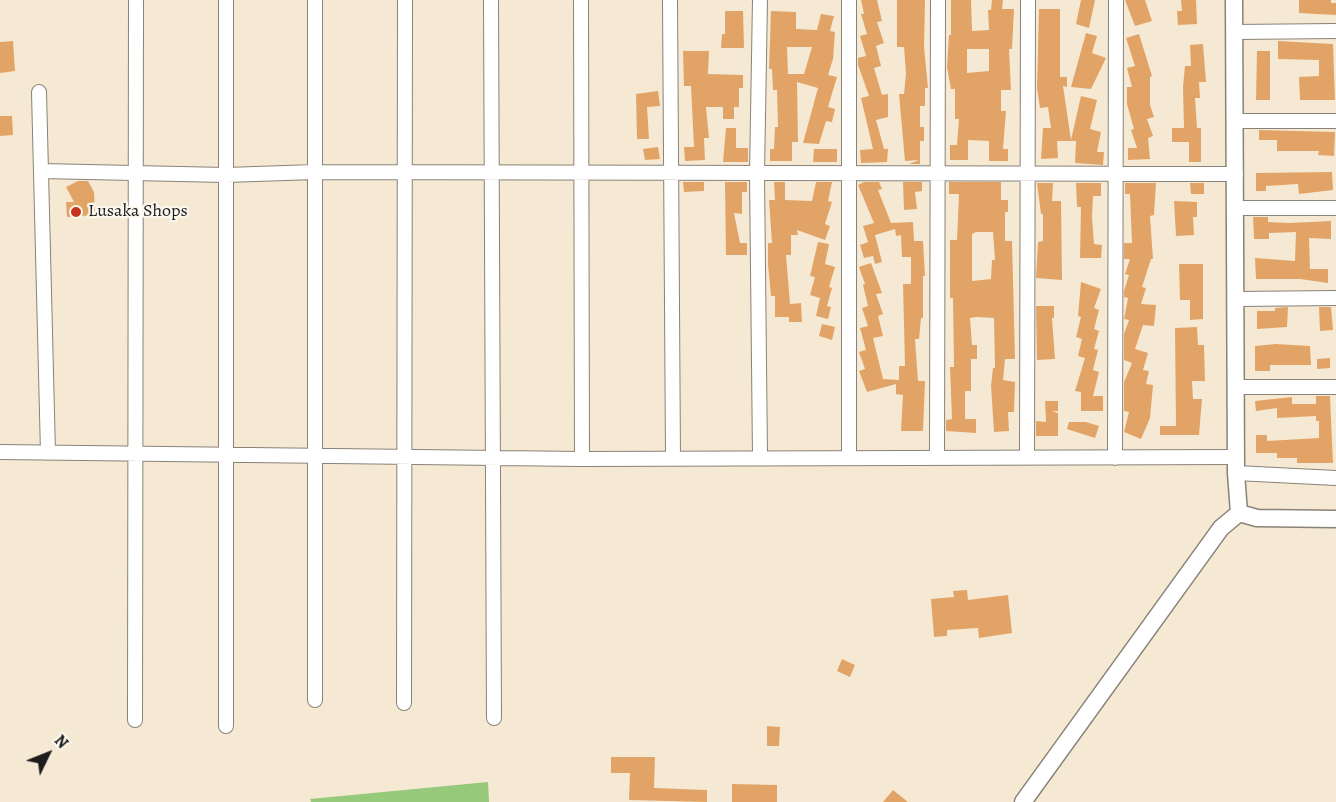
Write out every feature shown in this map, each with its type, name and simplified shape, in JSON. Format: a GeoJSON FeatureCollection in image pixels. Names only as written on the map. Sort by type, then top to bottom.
{"type":"FeatureCollection","features":[{"type":"Feature","properties":{"kind":"street"},"geometry":{"type":"LineString","coordinates":[[135,720],[136,0]]}},
{"type":"Feature","properties":{"kind":"street"},"geometry":{"type":"LineString","coordinates":[[226,0],[224,456],[226,726]]}},
{"type":"Feature","properties":{"kind":"street"},"geometry":{"type":"LineString","coordinates":[[315,0],[315,700]]}},
{"type":"Feature","properties":{"kind":"street"},"geometry":{"type":"LineString","coordinates":[[404,703],[405,0]]}},
{"type":"Feature","properties":{"kind":"street"},"geometry":{"type":"LineString","coordinates":[[491,0],[494,718]]}},
{"type":"Feature","properties":{"kind":"street"},"geometry":{"type":"LineString","coordinates":[[581,0],[582,459]]}},
{"type":"Feature","properties":{"kind":"street"},"geometry":{"type":"LineString","coordinates":[[670,0],[673,457]]}},
{"type":"Feature","properties":{"kind":"street"},"geometry":{"type":"LineString","coordinates":[[760,0],[757,174],[760,457]]}},
{"type":"Feature","properties":{"kind":"street"},"geometry":{"type":"LineString","coordinates":[[849,0],[849,456]]}},
{"type":"Feature","properties":{"kind":"street"},"geometry":{"type":"LineString","coordinates":[[937,458],[936,174],[939,0]]}},
{"type":"Feature","properties":{"kind":"street"},"geometry":{"type":"LineString","coordinates":[[1027,457],[1028,0]]}},
{"type":"Feature","properties":{"kind":"street"},"geometry":{"type":"LineString","coordinates":[[1115,458],[1116,0]]}},
{"type":"Feature","properties":{"kind":"street"},"geometry":{"type":"LineString","coordinates":[[1234,0],[1237,208],[1236,465],[1239,513]]}},
{"type":"Feature","properties":{"kind":"street"},"geometry":{"type":"LineString","coordinates":[[1234,32],[1336,31]]}},
{"type":"Feature","properties":{"kind":"street"},"geometry":{"type":"LineString","coordinates":[[39,92],[48,453]]}},
{"type":"Feature","properties":{"kind":"street"},"geometry":{"type":"LineString","coordinates":[[1236,121],[1336,121]]}},
{"type":"Feature","properties":{"kind":"street"},"geometry":{"type":"LineString","coordinates":[[41,171],[135,171],[226,175],[315,172],[1114,176],[1236,174]]}},
{"type":"Feature","properties":{"kind":"street"},"geometry":{"type":"LineString","coordinates":[[1237,208],[1336,208]]}},
{"type":"Feature","properties":{"kind":"street"},"geometry":{"type":"LineString","coordinates":[[1237,299],[1336,298]]}},
{"type":"Feature","properties":{"kind":"street"},"geometry":{"type":"LineString","coordinates":[[1237,387],[1336,387]]}},
{"type":"Feature","properties":{"kind":"street"},"geometry":{"type":"LineString","coordinates":[[0,452],[582,459],[849,456],[1115,458],[1236,465],[1336,478]]}},
{"type":"Feature","properties":{"kind":"street"},"geometry":{"type":"LineString","coordinates":[[1239,513],[1257,519],[1336,519]]}},
{"type":"Feature","properties":{"kind":"street"},"geometry":{"type":"LineString","coordinates":[[1023,802],[1221,528],[1239,513]]}},
{"type":"Feature","properties":{"kind":"green space"},"geometry":{"type":"Polygon","coordinates":[[[488,782],[489,802],[311,802],[310,799],[488,782]]]}},
{"type":"Feature","properties":{"kind":"building"},"geometry":{"type":"Polygon","coordinates":[[[861,0],[877,0],[882,21],[877,22],[884,43],[876,46],[881,66],[874,68],[882,95],[888,94],[888,117],[876,120],[884,149],[888,149],[887,162],[861,163],[860,150],[873,149],[861,98],[869,96],[858,65],[858,58],[866,56],[860,36],[867,34],[861,14],[864,14],[861,0]]]}},
{"type":"Feature","properties":{"kind":"building"},"geometry":{"type":"Polygon","coordinates":[[[897,0],[925,0],[924,47],[928,88],[925,88],[925,106],[920,106],[920,127],[924,127],[924,141],[920,141],[920,164],[909,164],[919,160],[905,161],[899,94],[904,94],[906,73],[904,47],[897,47],[897,0]]]}},
{"type":"Feature","properties":{"kind":"building"},"geometry":{"type":"Polygon","coordinates":[[[951,0],[971,0],[972,31],[989,30],[988,10],[991,10],[992,0],[1003,0],[1002,9],[1014,9],[1012,49],[1009,49],[1011,90],[1001,90],[1001,111],[1006,111],[1003,149],[1008,149],[1008,161],[989,161],[989,141],[968,140],[968,160],[950,160],[950,145],[957,145],[959,119],[955,119],[955,89],[951,89],[947,67],[949,35],[951,35],[951,0]],[[967,49],[967,73],[989,71],[989,49],[967,49]]]}},
{"type":"Feature","properties":{"kind":"building"},"geometry":{"type":"Polygon","coordinates":[[[1081,0],[1095,0],[1089,28],[1076,24],[1081,0]]]}},
{"type":"Feature","properties":{"kind":"building"},"geometry":{"type":"Polygon","coordinates":[[[1125,0],[1145,0],[1152,21],[1135,26],[1125,0]]]}},
{"type":"Feature","properties":{"kind":"building"},"geometry":{"type":"Polygon","coordinates":[[[1181,0],[1196,0],[1197,24],[1178,25],[1177,11],[1182,11],[1181,0]]]}},
{"type":"Feature","properties":{"kind":"building"},"geometry":{"type":"Polygon","coordinates":[[[1299,0],[1331,0],[1331,3],[1336,3],[1336,15],[1299,13],[1299,0]]]}},
{"type":"Feature","properties":{"kind":"building"},"geometry":{"type":"Polygon","coordinates":[[[1039,9],[1060,9],[1060,77],[1067,77],[1067,87],[1063,86],[1071,140],[1081,96],[1097,100],[1090,129],[1101,132],[1097,152],[1104,152],[1103,165],[1075,163],[1076,141],[1057,141],[1058,158],[1041,159],[1043,128],[1051,128],[1048,107],[1040,108],[1037,88],[1039,9]]]}},
{"type":"Feature","properties":{"kind":"building"},"geometry":{"type":"Polygon","coordinates":[[[725,11],[743,11],[744,48],[721,48],[722,34],[725,34],[725,11]]]}},
{"type":"Feature","properties":{"kind":"building"},"geometry":{"type":"Polygon","coordinates":[[[771,11],[796,12],[796,29],[817,30],[821,14],[834,16],[830,31],[835,32],[833,59],[828,75],[837,77],[828,107],[835,109],[832,122],[826,121],[819,144],[803,143],[818,88],[797,82],[798,142],[792,142],[792,161],[770,161],[770,149],[774,149],[775,127],[778,127],[777,90],[773,90],[772,69],[769,69],[771,11]],[[787,47],[788,74],[804,74],[812,47],[787,47]]]}},
{"type":"Feature","properties":{"kind":"building"},"geometry":{"type":"Polygon","coordinates":[[[1086,33],[1097,36],[1092,53],[1106,58],[1091,89],[1071,87],[1086,33]]]}},
{"type":"Feature","properties":{"kind":"building"},"geometry":{"type":"Polygon","coordinates":[[[1139,34],[1152,76],[1150,77],[1150,105],[1154,117],[1147,119],[1153,136],[1148,138],[1150,159],[1128,160],[1128,148],[1137,148],[1131,130],[1134,129],[1127,104],[1127,87],[1132,87],[1127,68],[1135,66],[1126,38],[1139,34]]]}},
{"type":"Feature","properties":{"kind":"building"},"geometry":{"type":"Polygon","coordinates":[[[13,41],[15,71],[0,73],[0,42],[13,41]]]}},
{"type":"Feature","properties":{"kind":"building"},"geometry":{"type":"Polygon","coordinates":[[[1278,41],[1333,44],[1335,100],[1300,100],[1299,77],[1319,76],[1319,60],[1278,59],[1278,41]]]}},
{"type":"Feature","properties":{"kind":"building"},"geometry":{"type":"Polygon","coordinates":[[[1203,44],[1206,82],[1199,82],[1200,98],[1195,98],[1197,128],[1201,128],[1201,162],[1189,162],[1189,142],[1172,142],[1172,128],[1184,128],[1183,87],[1185,66],[1191,66],[1190,45],[1203,44]]]}},
{"type":"Feature","properties":{"kind":"building"},"geometry":{"type":"Polygon","coordinates":[[[683,51],[709,51],[708,74],[743,75],[743,88],[739,88],[739,107],[734,107],[734,119],[723,119],[723,107],[706,107],[709,138],[704,138],[705,160],[685,161],[684,147],[694,147],[691,86],[684,86],[683,51]]]}},
{"type":"Feature","properties":{"kind":"building"},"geometry":{"type":"Polygon","coordinates":[[[1257,51],[1270,51],[1270,100],[1256,100],[1257,51]]]}},
{"type":"Feature","properties":{"kind":"building"},"geometry":{"type":"Polygon","coordinates":[[[658,91],[660,106],[647,107],[649,139],[637,139],[636,94],[658,91]]]}},
{"type":"Feature","properties":{"kind":"building"},"geometry":{"type":"Polygon","coordinates":[[[0,116],[12,116],[13,135],[0,136],[0,116]]]}},
{"type":"Feature","properties":{"kind":"building"},"geometry":{"type":"Polygon","coordinates":[[[726,128],[736,128],[736,148],[748,148],[748,162],[723,162],[726,128]]]}},
{"type":"Feature","properties":{"kind":"building"},"geometry":{"type":"Polygon","coordinates":[[[1259,130],[1335,132],[1334,156],[1318,155],[1319,151],[1277,151],[1277,140],[1259,140],[1259,130]]]}},
{"type":"Feature","properties":{"kind":"building"},"geometry":{"type":"Polygon","coordinates":[[[658,147],[660,159],[645,160],[643,149],[658,147]]]}},
{"type":"Feature","properties":{"kind":"building"},"geometry":{"type":"Polygon","coordinates":[[[814,149],[837,149],[837,162],[813,162],[814,149]]]}},
{"type":"Feature","properties":{"kind":"building"},"geometry":{"type":"Polygon","coordinates":[[[1332,172],[1333,190],[1299,194],[1298,184],[1266,186],[1266,191],[1256,191],[1256,173],[1332,172]]]}},
{"type":"Feature","properties":{"kind":"building"},"geometry":{"type":"Polygon","coordinates":[[[78,181],[88,181],[94,192],[95,215],[67,217],[66,202],[74,202],[66,187],[78,181]]]}},
{"type":"Feature","properties":{"kind":"building"},"geometry":{"type":"Polygon","coordinates":[[[683,182],[704,182],[704,191],[684,192],[683,182]]]}},
{"type":"Feature","properties":{"kind":"building"},"geometry":{"type":"Polygon","coordinates":[[[725,182],[747,182],[747,192],[742,192],[742,214],[734,213],[740,243],[747,243],[747,255],[726,255],[725,182]]]}},
{"type":"Feature","properties":{"kind":"building"},"geometry":{"type":"Polygon","coordinates":[[[774,182],[785,182],[785,200],[812,201],[816,182],[832,182],[828,201],[832,202],[825,224],[830,226],[825,240],[797,230],[798,235],[791,235],[791,255],[786,255],[790,304],[801,303],[802,322],[789,322],[789,317],[775,317],[775,296],[771,296],[768,265],[768,243],[772,243],[769,200],[775,200],[774,182]]]}},
{"type":"Feature","properties":{"kind":"building"},"geometry":{"type":"Polygon","coordinates":[[[864,182],[879,182],[882,189],[878,190],[891,223],[913,222],[914,241],[923,241],[925,276],[923,276],[923,318],[921,318],[919,339],[915,339],[918,381],[925,381],[923,431],[901,431],[903,395],[896,394],[896,384],[867,392],[859,371],[865,369],[859,352],[866,350],[860,328],[868,326],[862,308],[868,306],[863,285],[865,284],[859,267],[871,263],[882,293],[876,294],[883,314],[878,316],[883,336],[873,338],[883,379],[899,380],[899,366],[905,366],[903,284],[911,284],[911,257],[902,257],[901,235],[896,236],[895,229],[875,235],[882,262],[875,264],[873,256],[864,258],[860,245],[868,242],[863,226],[874,223],[858,185],[864,182]]]}},
{"type":"Feature","properties":{"kind":"building"},"geometry":{"type":"Polygon","coordinates":[[[903,182],[922,182],[922,191],[915,192],[917,209],[904,210],[903,182]]]}},
{"type":"Feature","properties":{"kind":"building"},"geometry":{"type":"Polygon","coordinates":[[[949,182],[1001,182],[1001,200],[1008,200],[1008,212],[1005,212],[1005,241],[1012,241],[1015,359],[1005,359],[1003,380],[1015,382],[1014,412],[1008,412],[1009,431],[994,432],[991,386],[993,368],[995,368],[994,318],[976,317],[970,318],[972,345],[977,345],[977,359],[971,359],[971,391],[965,391],[965,419],[976,419],[976,433],[946,431],[946,420],[952,419],[950,367],[954,367],[953,298],[950,298],[950,240],[957,240],[959,194],[949,194],[949,182]],[[993,232],[972,234],[972,281],[991,279],[992,260],[995,260],[993,232]]]}},
{"type":"Feature","properties":{"kind":"building"},"geometry":{"type":"Polygon","coordinates":[[[1037,183],[1053,183],[1052,201],[1061,201],[1062,280],[1036,278],[1038,242],[1043,241],[1043,214],[1041,214],[1037,183]]]}},
{"type":"Feature","properties":{"kind":"building"},"geometry":{"type":"Polygon","coordinates":[[[1076,183],[1101,183],[1101,196],[1093,196],[1092,217],[1094,244],[1102,245],[1101,258],[1080,258],[1081,207],[1077,207],[1076,183]]]}},
{"type":"Feature","properties":{"kind":"building"},"geometry":{"type":"Polygon","coordinates":[[[1125,183],[1156,183],[1154,215],[1150,216],[1153,259],[1151,259],[1142,287],[1146,288],[1141,304],[1156,305],[1154,326],[1143,325],[1135,349],[1148,353],[1143,370],[1149,371],[1146,384],[1153,385],[1150,418],[1141,439],[1124,432],[1129,412],[1124,411],[1124,382],[1132,363],[1124,360],[1124,334],[1129,320],[1124,319],[1128,298],[1124,297],[1124,291],[1129,275],[1125,274],[1130,259],[1124,259],[1124,243],[1132,243],[1130,194],[1125,194],[1125,183]]]}},
{"type":"Feature","properties":{"kind":"building"},"geometry":{"type":"Polygon","coordinates":[[[1190,183],[1204,183],[1204,194],[1191,194],[1190,183]]]}},
{"type":"Feature","properties":{"kind":"building"},"geometry":{"type":"Polygon","coordinates":[[[1174,201],[1197,202],[1197,217],[1193,217],[1194,235],[1176,236],[1174,201]]]}},
{"type":"Feature","properties":{"kind":"building"},"geometry":{"type":"Polygon","coordinates":[[[1253,217],[1268,217],[1268,222],[1331,221],[1331,239],[1309,238],[1310,269],[1328,269],[1328,283],[1300,279],[1256,279],[1255,258],[1295,261],[1296,232],[1269,233],[1269,239],[1254,239],[1253,217]]]}},
{"type":"Feature","properties":{"kind":"building"},"geometry":{"type":"Polygon","coordinates":[[[818,242],[829,244],[825,264],[835,267],[829,287],[832,288],[827,306],[831,307],[828,319],[816,316],[820,298],[810,295],[815,277],[810,276],[818,242]]]}},
{"type":"Feature","properties":{"kind":"building"},"geometry":{"type":"Polygon","coordinates":[[[1179,264],[1203,264],[1203,319],[1190,320],[1190,300],[1180,300],[1179,264]]]}},
{"type":"Feature","properties":{"kind":"building"},"geometry":{"type":"Polygon","coordinates":[[[1081,282],[1101,289],[1094,308],[1099,310],[1094,329],[1099,331],[1094,349],[1098,350],[1093,370],[1099,372],[1093,396],[1103,396],[1103,411],[1081,411],[1081,392],[1075,391],[1085,358],[1078,356],[1082,339],[1076,337],[1081,317],[1078,316],[1081,282]]]}},
{"type":"Feature","properties":{"kind":"building"},"geometry":{"type":"Polygon","coordinates":[[[1036,306],[1054,306],[1054,318],[1052,318],[1055,359],[1037,360],[1036,306]]]}},
{"type":"Feature","properties":{"kind":"building"},"geometry":{"type":"Polygon","coordinates":[[[1288,307],[1287,327],[1257,329],[1257,311],[1275,311],[1275,308],[1288,307]]]}},
{"type":"Feature","properties":{"kind":"building"},"geometry":{"type":"Polygon","coordinates":[[[1319,307],[1331,307],[1333,330],[1320,331],[1319,307]]]}},
{"type":"Feature","properties":{"kind":"building"},"geometry":{"type":"Polygon","coordinates":[[[822,324],[835,327],[832,340],[819,336],[822,324]]]}},
{"type":"Feature","properties":{"kind":"building"},"geometry":{"type":"Polygon","coordinates":[[[1197,327],[1198,345],[1204,345],[1205,381],[1192,381],[1193,399],[1202,399],[1199,435],[1160,435],[1160,426],[1176,426],[1175,328],[1197,327]]]}},
{"type":"Feature","properties":{"kind":"building"},"geometry":{"type":"Polygon","coordinates":[[[1276,344],[1310,346],[1311,365],[1270,365],[1270,371],[1255,371],[1255,346],[1276,344]]]}},
{"type":"Feature","properties":{"kind":"building"},"geometry":{"type":"Polygon","coordinates":[[[1330,358],[1330,368],[1317,369],[1317,359],[1330,358]]]}},
{"type":"Feature","properties":{"kind":"building"},"geometry":{"type":"Polygon","coordinates":[[[1316,396],[1330,396],[1333,463],[1297,463],[1297,458],[1277,458],[1277,453],[1256,453],[1256,435],[1267,435],[1267,441],[1319,438],[1319,421],[1316,421],[1316,416],[1277,418],[1277,408],[1256,411],[1255,401],[1292,397],[1292,404],[1316,404],[1316,396]]]}},
{"type":"Feature","properties":{"kind":"building"},"geometry":{"type":"Polygon","coordinates":[[[1045,401],[1058,401],[1058,411],[1052,411],[1058,413],[1058,436],[1036,436],[1036,421],[1046,422],[1045,401]]]}},
{"type":"Feature","properties":{"kind":"building"},"geometry":{"type":"Polygon","coordinates":[[[1069,422],[1086,422],[1099,426],[1095,438],[1067,429],[1069,422]]]}},
{"type":"Feature","properties":{"kind":"building"},"geometry":{"type":"Polygon","coordinates":[[[967,590],[968,600],[1008,595],[1012,633],[979,638],[978,628],[947,630],[947,636],[934,637],[931,599],[954,597],[953,591],[967,590]]]}},
{"type":"Feature","properties":{"kind":"building"},"geometry":{"type":"Polygon","coordinates":[[[842,659],[855,665],[850,677],[837,671],[842,659]]]}},
{"type":"Feature","properties":{"kind":"building"},"geometry":{"type":"Polygon","coordinates":[[[767,726],[780,727],[779,746],[767,746],[767,726]]]}},
{"type":"Feature","properties":{"kind":"building"},"geometry":{"type":"Polygon","coordinates":[[[611,757],[655,757],[654,788],[707,790],[707,802],[629,800],[630,773],[611,773],[611,757]]]}},
{"type":"Feature","properties":{"kind":"building"},"geometry":{"type":"Polygon","coordinates":[[[732,784],[777,785],[777,802],[732,802],[732,784]]]}},
{"type":"Feature","properties":{"kind":"building"},"geometry":{"type":"Polygon","coordinates":[[[893,790],[908,802],[883,802],[893,790]]]}},
{"type":"Feature","properties":{"kind":"place","name":"Lusaka Shops"},"geometry":{"type":"Point","coordinates":[76,212]}}]}
